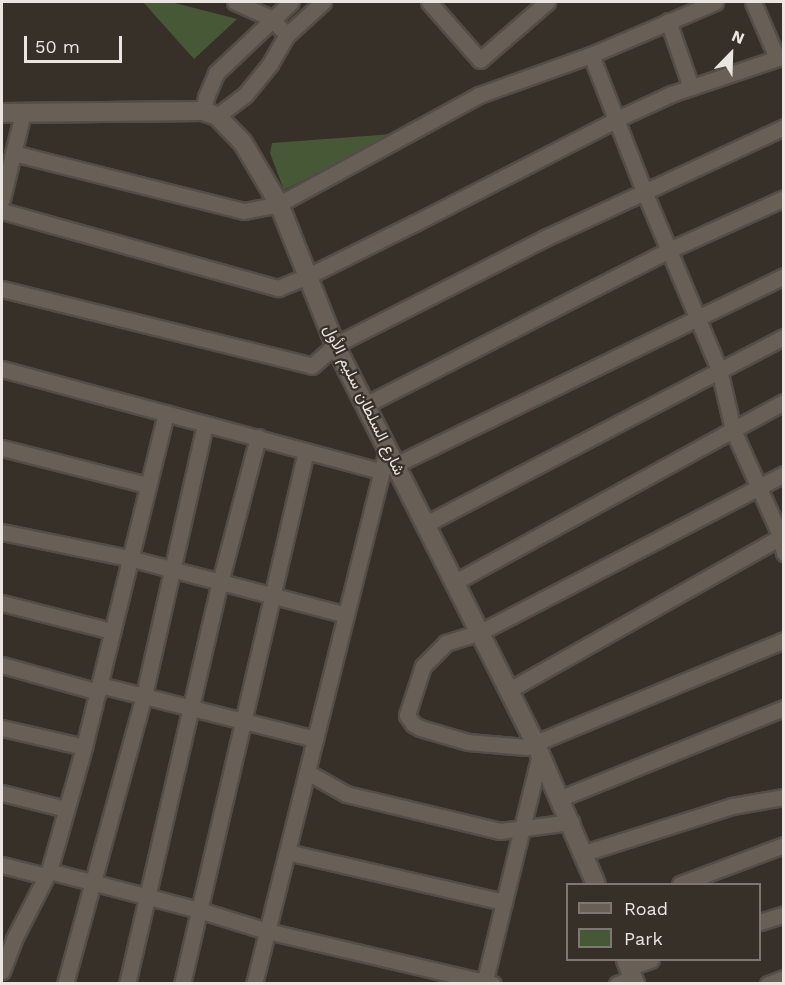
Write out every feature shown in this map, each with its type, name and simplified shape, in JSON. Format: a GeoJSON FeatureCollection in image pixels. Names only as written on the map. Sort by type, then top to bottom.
{"type":"FeatureCollection","features":[{"type":"Feature","properties":{"kind":"street"},"geometry":{"type":"LineString","coordinates":[[236,2],[272,18],[287,35]]}},
{"type":"Feature","properties":{"kind":"street"},"geometry":{"type":"LineString","coordinates":[[210,114],[206,97],[216,74],[291,2]]}},
{"type":"Feature","properties":{"kind":"street"},"geometry":{"type":"LineString","coordinates":[[2,113],[210,114],[245,95],[270,64],[287,35],[323,2]]}},
{"type":"Feature","properties":{"kind":"street"},"geometry":{"type":"LineString","coordinates":[[429,2],[480,60],[547,2]]}},
{"type":"Feature","properties":{"kind":"street"},"geometry":{"type":"LineString","coordinates":[[13,153],[244,211],[279,204],[479,95],[591,54],[714,2]]}},
{"type":"Feature","properties":{"kind":"street"},"geometry":{"type":"LineString","coordinates":[[2,211],[278,288],[308,276],[616,119],[691,87],[780,57],[753,2]]}},
{"type":"Feature","properties":{"kind":"street"},"geometry":{"type":"LineString","coordinates":[[668,21],[691,87]]}},
{"type":"Feature","properties":{"kind":"street"},"geometry":{"type":"LineString","coordinates":[[591,54],[644,191],[719,369],[733,430],[782,536],[783,553]]}},
{"type":"Feature","properties":{"kind":"street"},"geometry":{"type":"LineString","coordinates":[[2,199],[23,113]]}},
{"type":"Feature","properties":{"kind":"street","name":"شارع السلطان سليم الأول"},"geometry":{"type":"LineString","coordinates":[[210,114],[243,143],[279,204],[335,345],[365,405],[388,462],[455,582],[510,690],[561,798],[595,883]]}},
{"type":"Feature","properties":{"kind":"street"},"geometry":{"type":"LineString","coordinates":[[2,288],[312,366],[335,345],[644,191],[783,127]]}},
{"type":"Feature","properties":{"kind":"street"},"geometry":{"type":"LineString","coordinates":[[365,405],[669,250],[783,198]]}},
{"type":"Feature","properties":{"kind":"street"},"geometry":{"type":"LineString","coordinates":[[2,369],[306,451],[388,462],[783,276]]}},
{"type":"Feature","properties":{"kind":"street"},"geometry":{"type":"LineString","coordinates":[[424,525],[783,337]]}},
{"type":"Feature","properties":{"kind":"street"},"geometry":{"type":"LineString","coordinates":[[455,582],[783,402]]}},
{"type":"Feature","properties":{"kind":"street"},"geometry":{"type":"LineString","coordinates":[[2,971],[8,937],[47,873],[66,809],[99,688],[166,413]]}},
{"type":"Feature","properties":{"kind":"street"},"geometry":{"type":"LineString","coordinates":[[65,984],[144,695],[205,424]]}},
{"type":"Feature","properties":{"kind":"street"},"geometry":{"type":"LineString","coordinates":[[127,984],[190,707],[258,437]]}},
{"type":"Feature","properties":{"kind":"street"},"geometry":{"type":"LineString","coordinates":[[2,448],[147,485]]}},
{"type":"Feature","properties":{"kind":"street"},"geometry":{"type":"LineString","coordinates":[[182,984],[306,451]]}},
{"type":"Feature","properties":{"kind":"street"},"geometry":{"type":"LineString","coordinates":[[254,984],[346,615],[388,462]]}},
{"type":"Feature","properties":{"kind":"street"},"geometry":{"type":"LineString","coordinates":[[783,474],[481,632],[447,643],[423,666],[407,715],[409,720],[420,728],[468,742],[538,749],[783,640]]}},
{"type":"Feature","properties":{"kind":"street"},"geometry":{"type":"LineString","coordinates":[[2,532],[129,558],[346,615]]}},
{"type":"Feature","properties":{"kind":"street"},"geometry":{"type":"LineString","coordinates":[[510,690],[782,536]]}},
{"type":"Feature","properties":{"kind":"street"},"geometry":{"type":"LineString","coordinates":[[2,603],[112,630]]}},
{"type":"Feature","properties":{"kind":"street"},"geometry":{"type":"LineString","coordinates":[[2,664],[99,688],[144,695],[315,739]]}},
{"type":"Feature","properties":{"kind":"street"},"geometry":{"type":"LineString","coordinates":[[561,798],[783,708]]}},
{"type":"Feature","properties":{"kind":"street"},"geometry":{"type":"LineString","coordinates":[[2,728],[84,747]]}},
{"type":"Feature","properties":{"kind":"street"},"geometry":{"type":"LineString","coordinates":[[2,866],[47,873],[147,896],[267,931],[487,983],[538,749]]}},
{"type":"Feature","properties":{"kind":"street"},"geometry":{"type":"LineString","coordinates":[[307,772],[346,794],[500,831],[571,822]]}},
{"type":"Feature","properties":{"kind":"street"},"geometry":{"type":"LineString","coordinates":[[2,793],[66,809]]}},
{"type":"Feature","properties":{"kind":"street"},"geometry":{"type":"LineString","coordinates":[[584,853],[732,806],[783,797]]}},
{"type":"Feature","properties":{"kind":"street"},"geometry":{"type":"LineString","coordinates":[[685,883],[783,844]]}},
{"type":"Feature","properties":{"kind":"street"},"geometry":{"type":"LineString","coordinates":[[287,852],[504,902]]}},
{"type":"Feature","properties":{"kind":"street"},"geometry":{"type":"LineString","coordinates":[[761,921],[783,914]]}},
{"type":"Feature","properties":{"kind":"street"},"geometry":{"type":"LineString","coordinates":[[628,974],[649,961]]}},
{"type":"Feature","properties":{"kind":"street"},"geometry":{"type":"LineString","coordinates":[[768,984],[783,978]]}},
{"type":"Feature","properties":{"kind":"green space"},"geometry":{"type":"Polygon","coordinates":[[[143,2],[171,2],[237,19],[194,59],[143,2]]]}},
{"type":"Feature","properties":{"kind":"green space"},"geometry":{"type":"Polygon","coordinates":[[[393,134],[284,190],[270,153],[272,143],[393,134]]]}}]}
